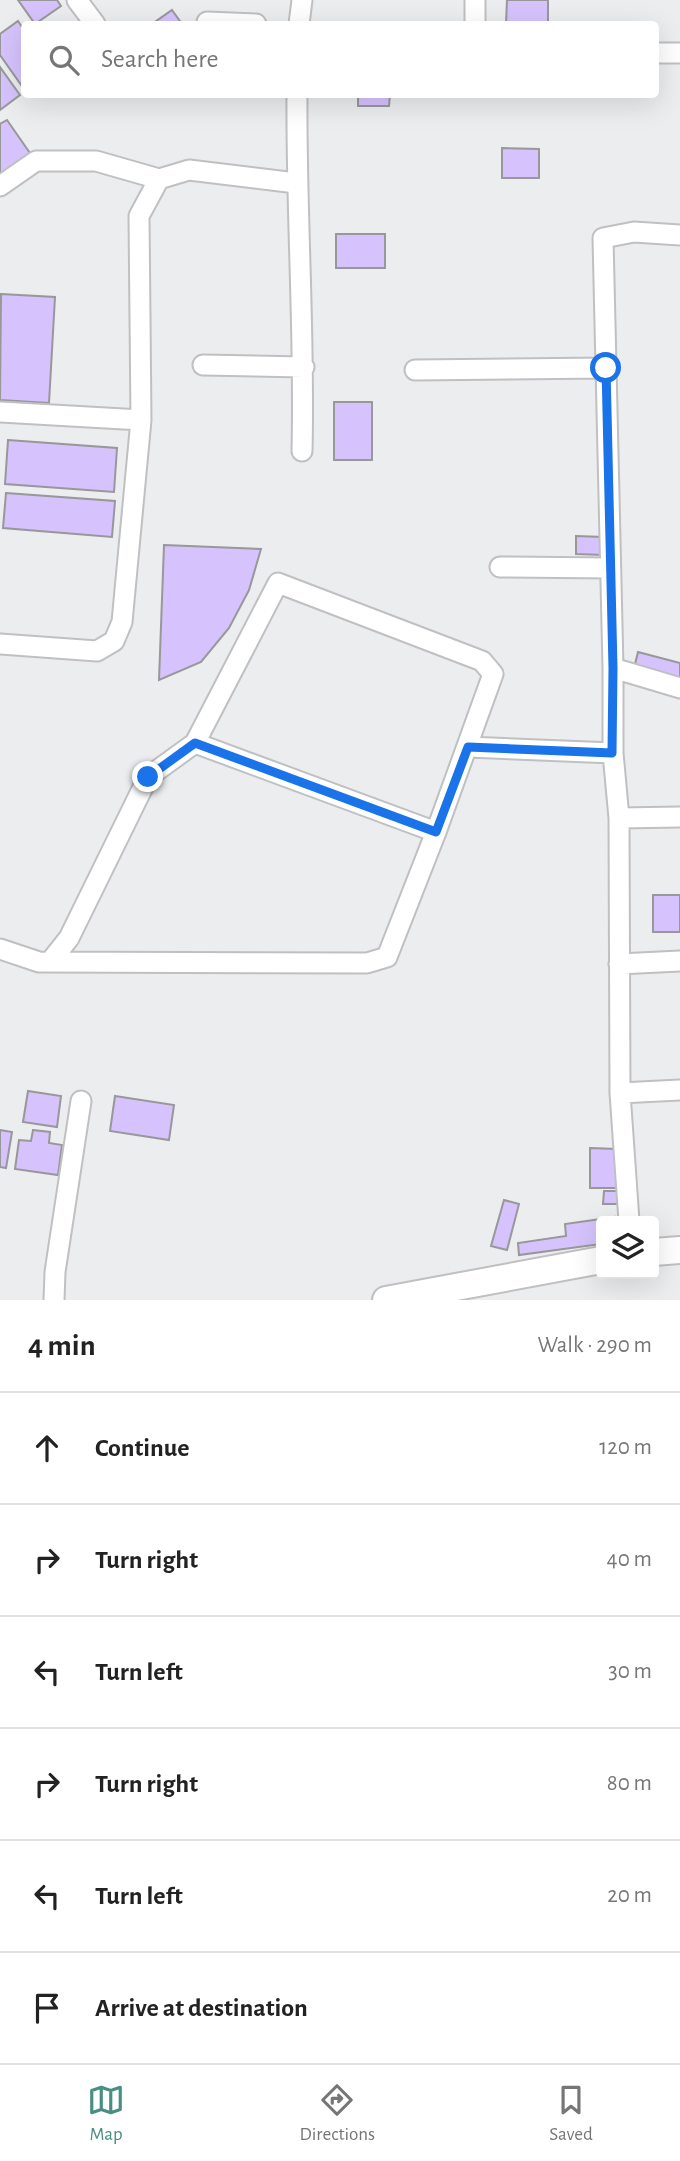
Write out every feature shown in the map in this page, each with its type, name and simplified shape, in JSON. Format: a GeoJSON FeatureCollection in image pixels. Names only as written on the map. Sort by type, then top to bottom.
{"type":"FeatureCollection","features":[{"type":"Feature","properties":{"kind":"main road"},"geometry":{"type":"LineString","coordinates":[[659,1252],[680,1250]]}},
{"type":"Feature","properties":{"kind":"main road"},"geometry":{"type":"LineString","coordinates":[[400,1299],[596,1261]]}},
{"type":"Feature","properties":{"kind":"street"},"geometry":{"type":"LineString","coordinates":[[77,0],[93,21]]}},
{"type":"Feature","properties":{"kind":"street"},"geometry":{"type":"LineString","coordinates":[[299,21],[302,0]]}},
{"type":"Feature","properties":{"kind":"street"},"geometry":{"type":"LineString","coordinates":[[474,21],[475,0]]}},
{"type":"Feature","properties":{"kind":"street"},"geometry":{"type":"LineString","coordinates":[[659,53],[680,53]]}},
{"type":"Feature","properties":{"kind":"street"},"geometry":{"type":"LineString","coordinates":[[298,98],[296,183],[304,367],[302,451]]}},
{"type":"Feature","properties":{"kind":"street"},"geometry":{"type":"LineString","coordinates":[[0,186],[36,161],[96,161],[159,179],[189,170],[296,183]]}},
{"type":"Feature","properties":{"kind":"street"},"geometry":{"type":"LineString","coordinates":[[0,644],[97,651],[114,640],[122,622],[141,420],[139,216],[159,179]]}},
{"type":"Feature","properties":{"kind":"street"},"geometry":{"type":"LineString","coordinates":[[629,1216],[620,1093],[619,818],[612,753],[613,668],[603,238],[634,232],[680,235]]}},
{"type":"Feature","properties":{"kind":"street"},"geometry":{"type":"LineString","coordinates":[[204,365],[304,367]]}},
{"type":"Feature","properties":{"kind":"street"},"geometry":{"type":"LineString","coordinates":[[415,370],[606,368]]}},
{"type":"Feature","properties":{"kind":"street"},"geometry":{"type":"LineString","coordinates":[[0,412],[141,420]]}},
{"type":"Feature","properties":{"kind":"street"},"geometry":{"type":"LineString","coordinates":[[500,567],[610,568]]}},
{"type":"Feature","properties":{"kind":"street"},"geometry":{"type":"LineString","coordinates":[[0,949],[39,962],[367,963],[387,957],[468,747],[493,674],[482,661],[278,583],[195,743],[148,777],[69,938],[50,962]]}},
{"type":"Feature","properties":{"kind":"street"},"geometry":{"type":"LineString","coordinates":[[613,668],[680,688]]}},
{"type":"Feature","properties":{"kind":"street"},"geometry":{"type":"LineString","coordinates":[[195,743],[436,832]]}},
{"type":"Feature","properties":{"kind":"street"},"geometry":{"type":"LineString","coordinates":[[468,747],[612,753]]}},
{"type":"Feature","properties":{"kind":"street"},"geometry":{"type":"LineString","coordinates":[[619,818],[680,817]]}},
{"type":"Feature","properties":{"kind":"street"},"geometry":{"type":"LineString","coordinates":[[619,964],[680,961]]}},
{"type":"Feature","properties":{"kind":"street"},"geometry":{"type":"LineString","coordinates":[[620,1093],[680,1090]]}},
{"type":"Feature","properties":{"kind":"street"},"geometry":{"type":"LineString","coordinates":[[54,1300],[55,1272],[81,1101]]}},
{"type":"Feature","properties":{"kind":"building"},"geometry":{"type":"Polygon","coordinates":[[[18,0],[57,0],[61,6],[39,21],[33,21],[18,0]]]}},
{"type":"Feature","properties":{"kind":"building"},"geometry":{"type":"Polygon","coordinates":[[[507,0],[548,0],[548,21],[506,21],[507,0]]]}},
{"type":"Feature","properties":{"kind":"building"},"geometry":{"type":"Polygon","coordinates":[[[172,10],[180,21],[156,21],[172,10]]]}},
{"type":"Feature","properties":{"kind":"building"},"geometry":{"type":"Polygon","coordinates":[[[18,21],[21,26],[21,85],[0,55],[0,34],[18,21]]]}},
{"type":"Feature","properties":{"kind":"building"},"geometry":{"type":"Polygon","coordinates":[[[0,67],[20,95],[0,110],[0,67]]]}},
{"type":"Feature","properties":{"kind":"building"},"geometry":{"type":"Polygon","coordinates":[[[358,98],[390,98],[389,106],[358,106],[358,98]]]}},
{"type":"Feature","properties":{"kind":"building"},"geometry":{"type":"Polygon","coordinates":[[[7,120],[32,156],[0,179],[0,124],[7,120]]]}},
{"type":"Feature","properties":{"kind":"building"},"geometry":{"type":"Polygon","coordinates":[[[502,148],[539,149],[539,178],[502,178],[502,148]]]}},
{"type":"Feature","properties":{"kind":"building"},"geometry":{"type":"Polygon","coordinates":[[[336,234],[385,234],[385,268],[336,268],[336,234]]]}},
{"type":"Feature","properties":{"kind":"building"},"geometry":{"type":"Polygon","coordinates":[[[1,294],[55,297],[49,403],[0,400],[1,294]]]}},
{"type":"Feature","properties":{"kind":"building"},"geometry":{"type":"Polygon","coordinates":[[[334,402],[372,402],[372,460],[334,460],[334,402]]]}},
{"type":"Feature","properties":{"kind":"building"},"geometry":{"type":"Polygon","coordinates":[[[8,440],[117,448],[114,492],[5,484],[8,440]]]}},
{"type":"Feature","properties":{"kind":"building"},"geometry":{"type":"Polygon","coordinates":[[[6,493],[115,501],[112,537],[3,528],[6,493]]]}},
{"type":"Feature","properties":{"kind":"building"},"geometry":{"type":"Polygon","coordinates":[[[576,536],[604,537],[604,555],[576,554],[576,536]]]}},
{"type":"Feature","properties":{"kind":"building"},"geometry":{"type":"Polygon","coordinates":[[[164,545],[261,549],[249,590],[229,628],[201,662],[159,680],[164,545]]]}},
{"type":"Feature","properties":{"kind":"building"},"geometry":{"type":"Polygon","coordinates":[[[638,652],[680,663],[680,680],[634,668],[638,652]]]}},
{"type":"Feature","properties":{"kind":"building"},"geometry":{"type":"Polygon","coordinates":[[[653,895],[680,895],[680,932],[653,932],[653,895]]]}},
{"type":"Feature","properties":{"kind":"building"},"geometry":{"type":"Polygon","coordinates":[[[28,1091],[61,1096],[57,1127],[23,1122],[28,1091]]]}},
{"type":"Feature","properties":{"kind":"building"},"geometry":{"type":"Polygon","coordinates":[[[115,1096],[174,1105],[169,1140],[110,1131],[115,1096]]]}},
{"type":"Feature","properties":{"kind":"building"},"geometry":{"type":"Polygon","coordinates":[[[0,1130],[12,1132],[6,1168],[0,1167],[0,1130]]]}},
{"type":"Feature","properties":{"kind":"building"},"geometry":{"type":"Polygon","coordinates":[[[33,1130],[50,1132],[49,1143],[62,1145],[58,1175],[15,1169],[19,1140],[31,1141],[33,1130]]]}},
{"type":"Feature","properties":{"kind":"building"},"geometry":{"type":"Polygon","coordinates":[[[590,1148],[617,1149],[617,1188],[590,1188],[590,1148]]]}},
{"type":"Feature","properties":{"kind":"building"},"geometry":{"type":"Polygon","coordinates":[[[604,1191],[618,1191],[617,1204],[603,1204],[604,1191]]]}},
{"type":"Feature","properties":{"kind":"building"},"geometry":{"type":"Polygon","coordinates":[[[504,1200],[519,1204],[507,1250],[491,1246],[504,1200]]]}},
{"type":"Feature","properties":{"kind":"building"},"geometry":{"type":"Polygon","coordinates":[[[596,1220],[596,1245],[519,1255],[518,1243],[566,1236],[565,1224],[596,1220]]]}},
{"type":"Feature","properties":{"kind":"route"},"geometry":{"type":"LineString","coordinates":[[148,777],[195,743],[436,832],[468,747],[612,753],[613,668],[606,368]]}}]}
